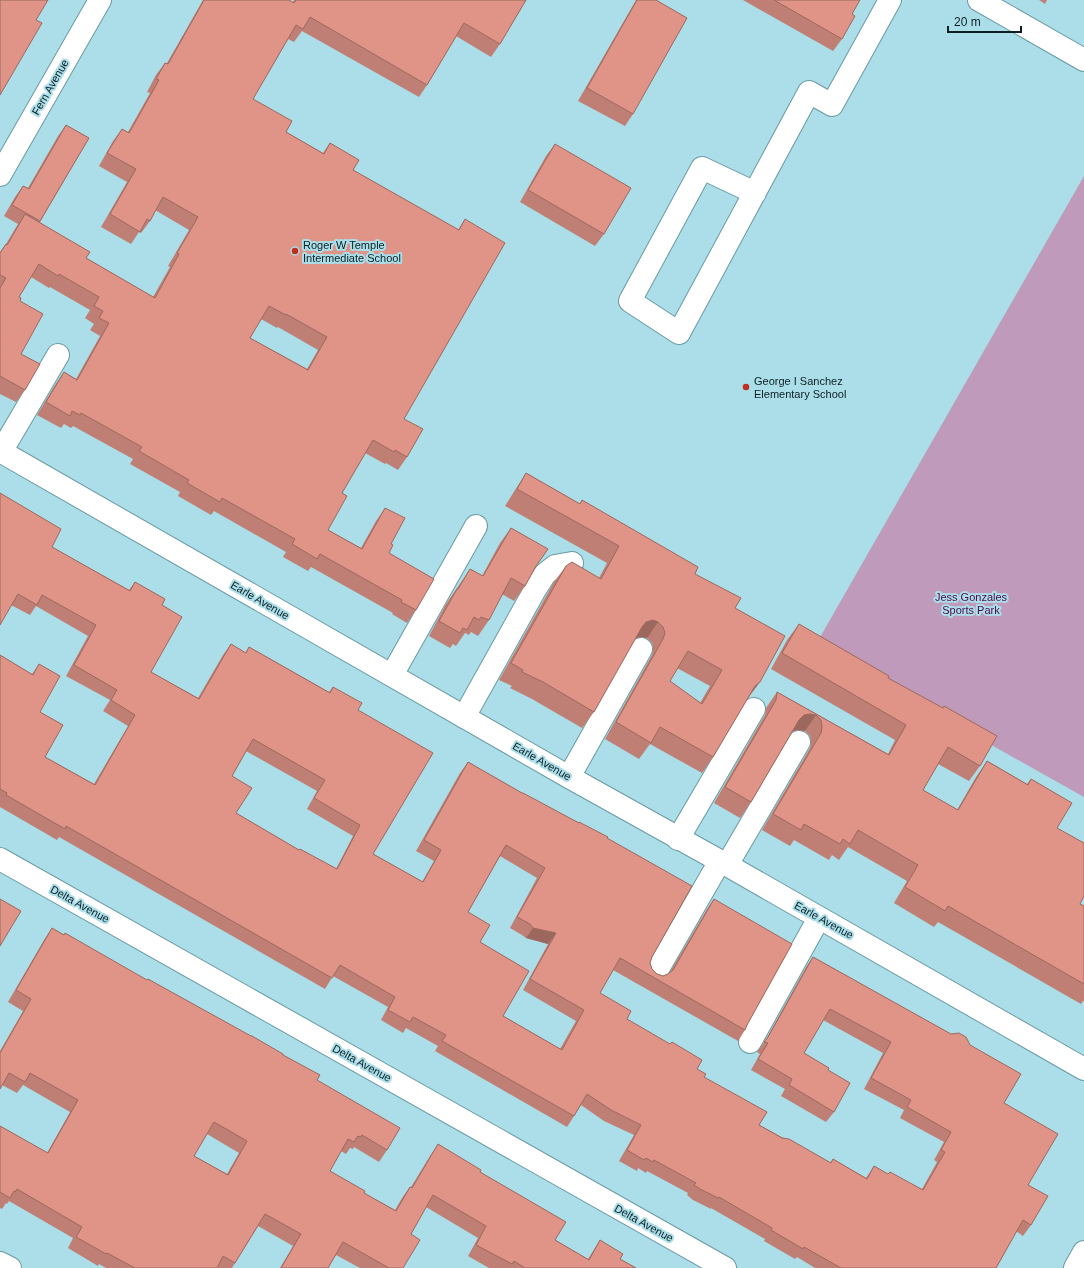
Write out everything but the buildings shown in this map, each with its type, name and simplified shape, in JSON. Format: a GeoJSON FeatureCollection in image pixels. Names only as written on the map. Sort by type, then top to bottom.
{"type":"FeatureCollection","features":[{"type":"Feature","properties":{"kind":"street","name":"Fern Avenue"},"geometry":{"type":"LineString","coordinates":[[0,175],[100,0]]}},
{"type":"Feature","properties":{"kind":"street"},"geometry":{"type":"LineString","coordinates":[[755,193],[702,168],[630,301],[679,333],[755,193],[809,92],[832,105],[890,0]]}},
{"type":"Feature","properties":{"kind":"street"},"geometry":{"type":"LineString","coordinates":[[978,0],[1084,60]]}},
{"type":"Feature","properties":{"kind":"street"},"geometry":{"type":"LineString","coordinates":[[1,452],[58,355]]}},
{"type":"Feature","properties":{"kind":"street","name":"Earle Avenue"},"geometry":{"type":"LineString","coordinates":[[1,452],[569,777],[1084,1069]]}},
{"type":"Feature","properties":{"kind":"street"},"geometry":{"type":"LineString","coordinates":[[392,676],[476,526]]}},
{"type":"Feature","properties":{"kind":"street"},"geometry":{"type":"LineString","coordinates":[[464,716],[545,574],[555,566],[572,563]]}},
{"type":"Feature","properties":{"kind":"street"},"geometry":{"type":"LineString","coordinates":[[569,777],[642,649]]}},
{"type":"Feature","properties":{"kind":"street"},"geometry":{"type":"LineString","coordinates":[[678,839],[754,709]]}},
{"type":"Feature","properties":{"kind":"street"},"geometry":{"type":"LineString","coordinates":[[654,974],[799,742]]}},
{"type":"Feature","properties":{"kind":"street","name":"Delta Avenue"},"geometry":{"type":"LineString","coordinates":[[0,858],[725,1268]]}},
{"type":"Feature","properties":{"kind":"street"},"geometry":{"type":"LineString","coordinates":[[750,1042],[819,918]]}},
{"type":"Feature","properties":{"kind":"street"},"geometry":{"type":"LineString","coordinates":[[1075,1268],[1084,1252]]}},
{"type":"Feature","properties":{"kind":"street"},"geometry":{"type":"LineString","coordinates":[[0,1262],[10,1268]]}},
{"type":"Feature","properties":{"kind":"green space","name":"Jess Gonzales Sports Park"},"geometry":{"type":"Polygon","coordinates":[[[1084,176],[1084,797],[815,646],[1084,176]]]}},
{"type":"Feature","properties":{"kind":"place","name":"Roger W Temple Intermediate School"},"geometry":{"type":"Point","coordinates":[295,251]}},
{"type":"Feature","properties":{"kind":"place","name":"George I Sanchez Elementary School"},"geometry":{"type":"Point","coordinates":[746,387]}}]}
